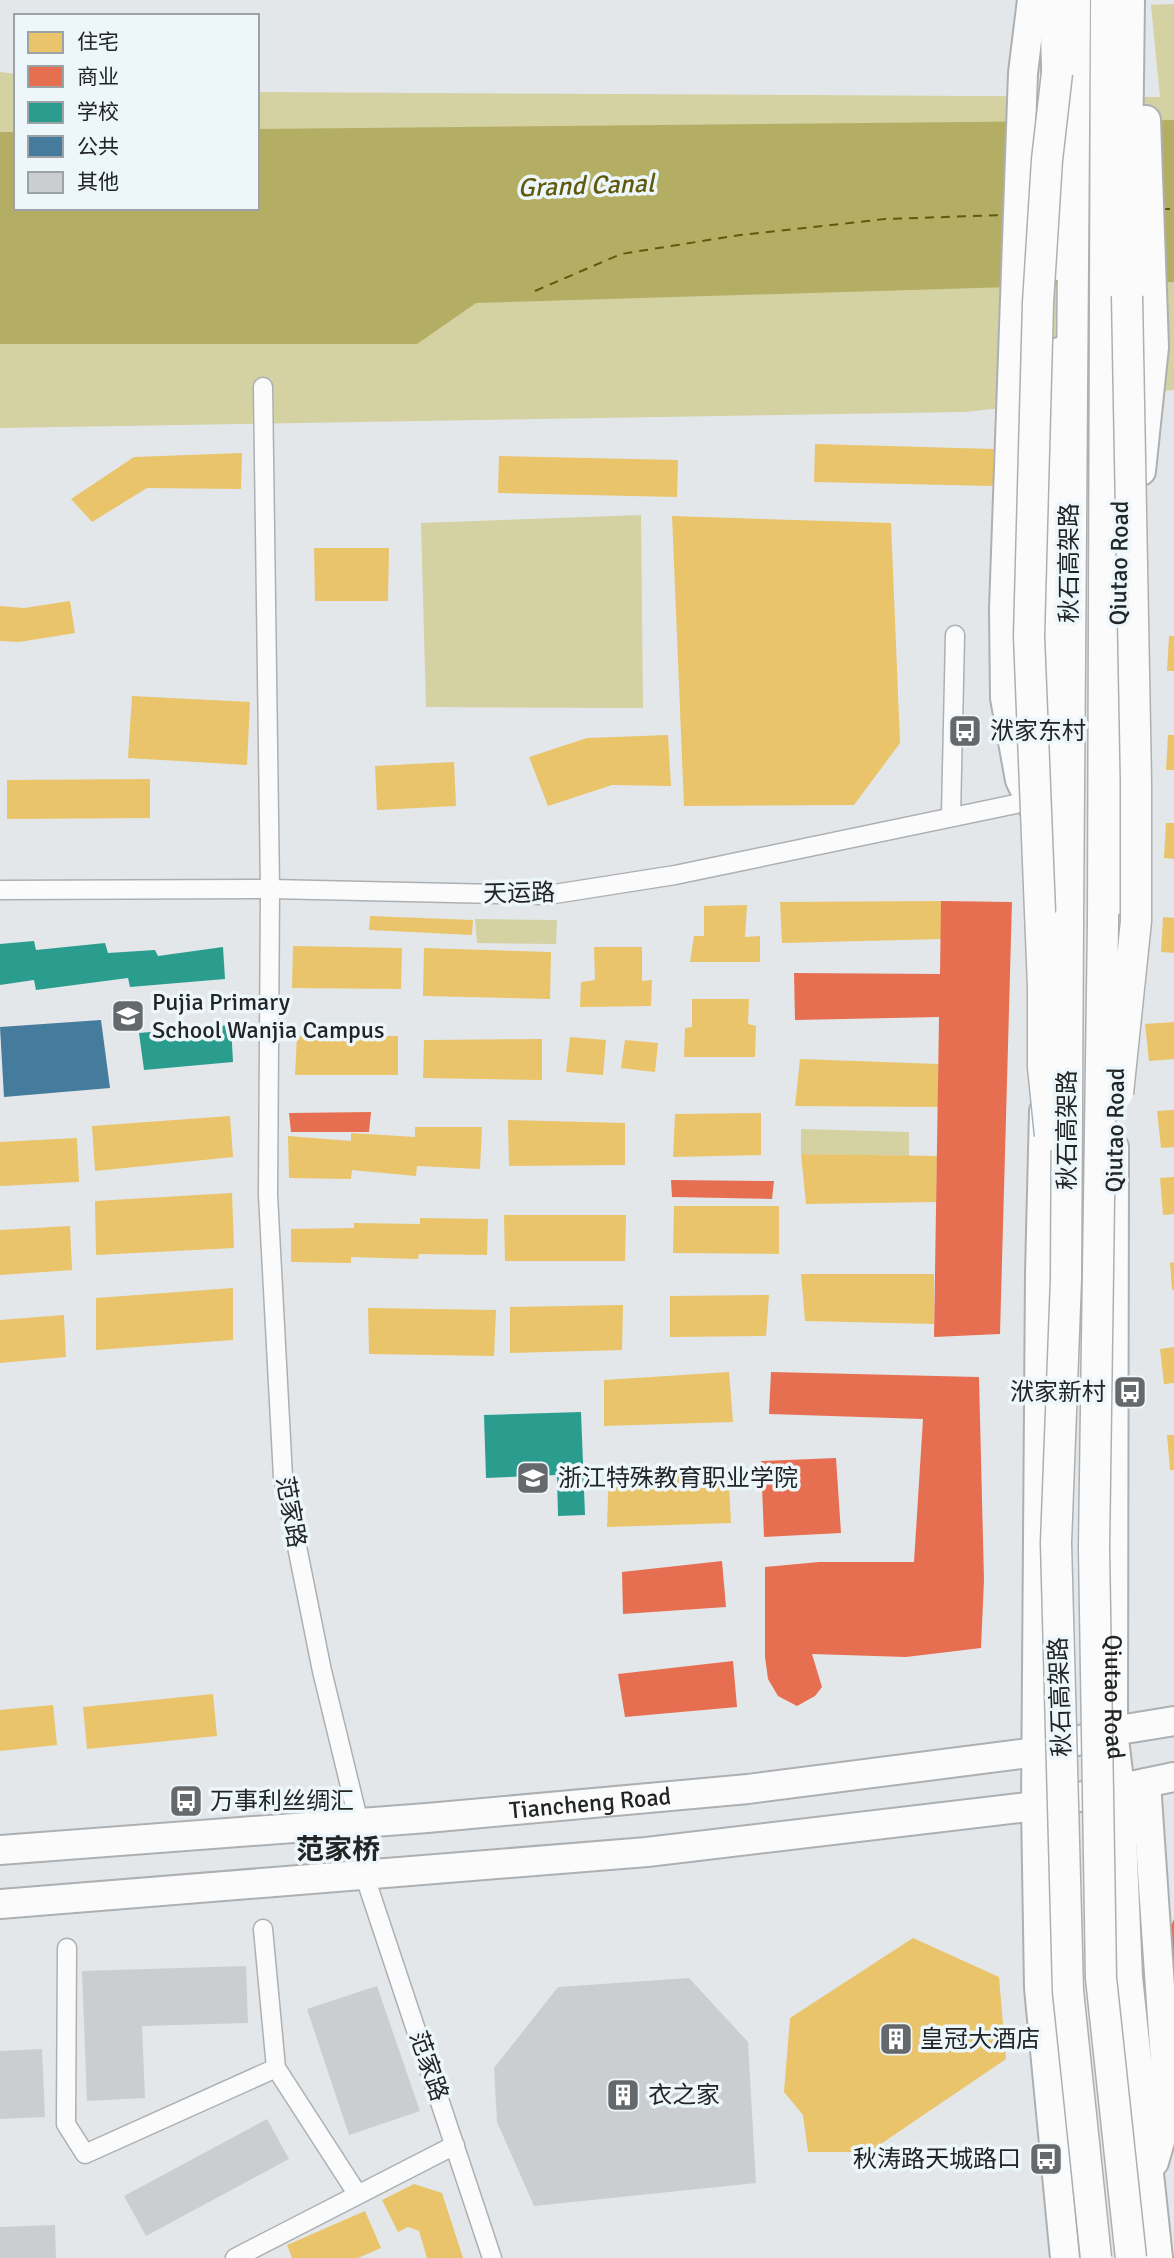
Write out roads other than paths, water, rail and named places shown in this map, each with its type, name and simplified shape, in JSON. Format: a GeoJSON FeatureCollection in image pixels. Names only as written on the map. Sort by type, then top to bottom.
{"type":"FeatureCollection","features":[{"type":"Feature","properties":{"kind":"highway","name":"秋石高架路"},"geometry":{"type":"LineString","coordinates":[[1075,0],[1069,499],[1066,1279],[1056,1543],[1068,1991],[1096,2258]]}},
{"type":"Feature","properties":{"kind":"highway","name":"秋石高架路"},"geometry":{"type":"LineString","coordinates":[[1122,3],[1094,1548],[1101,1978],[1131,2258]]}},
{"type":"Feature","properties":{"kind":"highway"},"geometry":{"type":"LineString","coordinates":[[1056,73],[1046,160],[1038,303],[1029,636],[1043,987],[1043,1067],[1066,1279]]}},
{"type":"Feature","properties":{"kind":"highway"},"geometry":{"type":"LineString","coordinates":[[1098,1278],[1136,921],[1127,296]]}},
{"type":"Feature","properties":{"kind":"main road","name":"Qiutao Road"},"geometry":{"type":"LineString","coordinates":[[1122,3],[1129,48],[1125,397],[1117,599],[1120,805],[1111,1525],[1112,1731],[1133,1786],[1165,2061],[1163,2131],[1149,2178],[1158,2258]]}},
{"type":"Feature","properties":{"kind":"main road"},"geometry":{"type":"LineString","coordinates":[[1040,7],[1026,42],[1004,608],[1005,698],[1020,780],[1051,843]]}},
{"type":"Feature","properties":{"kind":"main road"},"geometry":{"type":"LineString","coordinates":[[1040,7],[1056,73],[1060,328],[1047,626],[1051,843],[1040,1273],[1036,1806],[1039,1988],[1065,2258]]}},
{"type":"Feature","properties":{"kind":"main road"},"geometry":{"type":"LineString","coordinates":[[1120,805],[1139,648],[1140,474],[1154,315],[1144,91],[1129,48]]}},
{"type":"Feature","properties":{"kind":"main road","name":"Tiancheng Road"},"geometry":{"type":"LineString","coordinates":[[0,1850],[359,1823],[748,1789],[1037,1752],[1112,1731],[1174,1721]]}},
{"type":"Feature","properties":{"kind":"main road"},"geometry":{"type":"LineString","coordinates":[[0,1903],[647,1852],[1036,1806],[1174,1777]]}},
{"type":"Feature","properties":{"kind":"street","name":"范家路"},"geometry":{"type":"LineString","coordinates":[[263,387],[270,890],[268,1195],[284,1477],[322,1671],[359,1823]]}},
{"type":"Feature","properties":{"kind":"street"},"geometry":{"type":"LineString","coordinates":[[951,815],[955,635]]}},
{"type":"Feature","properties":{"kind":"street","name":"天运路"},"geometry":{"type":"LineString","coordinates":[[0,890],[270,890],[548,895],[675,875],[951,815],[1030,801]]}},
{"type":"Feature","properties":{"kind":"street","name":"范家路"},"geometry":{"type":"LineString","coordinates":[[365,1874],[492,2258]]}},
{"type":"Feature","properties":{"kind":"street"},"geometry":{"type":"LineString","coordinates":[[263,1929],[276,2068],[358,2195]]}},
{"type":"Feature","properties":{"kind":"street"},"geometry":{"type":"LineString","coordinates":[[67,1948],[66,2124],[85,2154],[276,2068]]}},
{"type":"Feature","properties":{"kind":"street"},"geometry":{"type":"LineString","coordinates":[[235,2258],[455,2145]]}},
{"type":"Feature","properties":{"kind":"street"},"geometry":{"type":"LineString","coordinates":[[269,2241],[277,2258]]}},
{"type":"Feature","properties":{"kind":"water","name":"Grand Canal"},"geometry":{"type":"Polygon","coordinates":[[[1174,120],[1174,282],[476,303],[417,344],[0,344],[0,132],[14,132],[14,210],[259,210],[259,129],[1174,120]]]}},
{"type":"Feature","properties":{"kind":"place","name":"洑家东村"},"geometry":{"type":"Point","coordinates":[965,731]}},
{"type":"Feature","properties":{"kind":"place","name":"Pujia Primary School Wanjia Campus"},"geometry":{"type":"Point","coordinates":[128,1016]}},
{"type":"Feature","properties":{"kind":"place","name":"洑家新村"},"geometry":{"type":"Point","coordinates":[1130,1392]}},
{"type":"Feature","properties":{"kind":"place","name":"浙江特殊教育职业学院"},"geometry":{"type":"Point","coordinates":[533,1478]}},
{"type":"Feature","properties":{"kind":"place","name":"万事利丝绸汇"},"geometry":{"type":"Point","coordinates":[186,1801]}},
{"type":"Feature","properties":{"kind":"place","name":"皇冠大酒店"},"geometry":{"type":"Point","coordinates":[896,2039]}},
{"type":"Feature","properties":{"kind":"place","name":"衣之家"},"geometry":{"type":"Point","coordinates":[623,2095]}},
{"type":"Feature","properties":{"kind":"place","name":"秋涛路天城路口"},"geometry":{"type":"Point","coordinates":[1046,2159]}},
{"type":"Feature","properties":{"kind":"district","name":"范家桥"},"geometry":{"type":"Point","coordinates":[338,1850]}}]}
